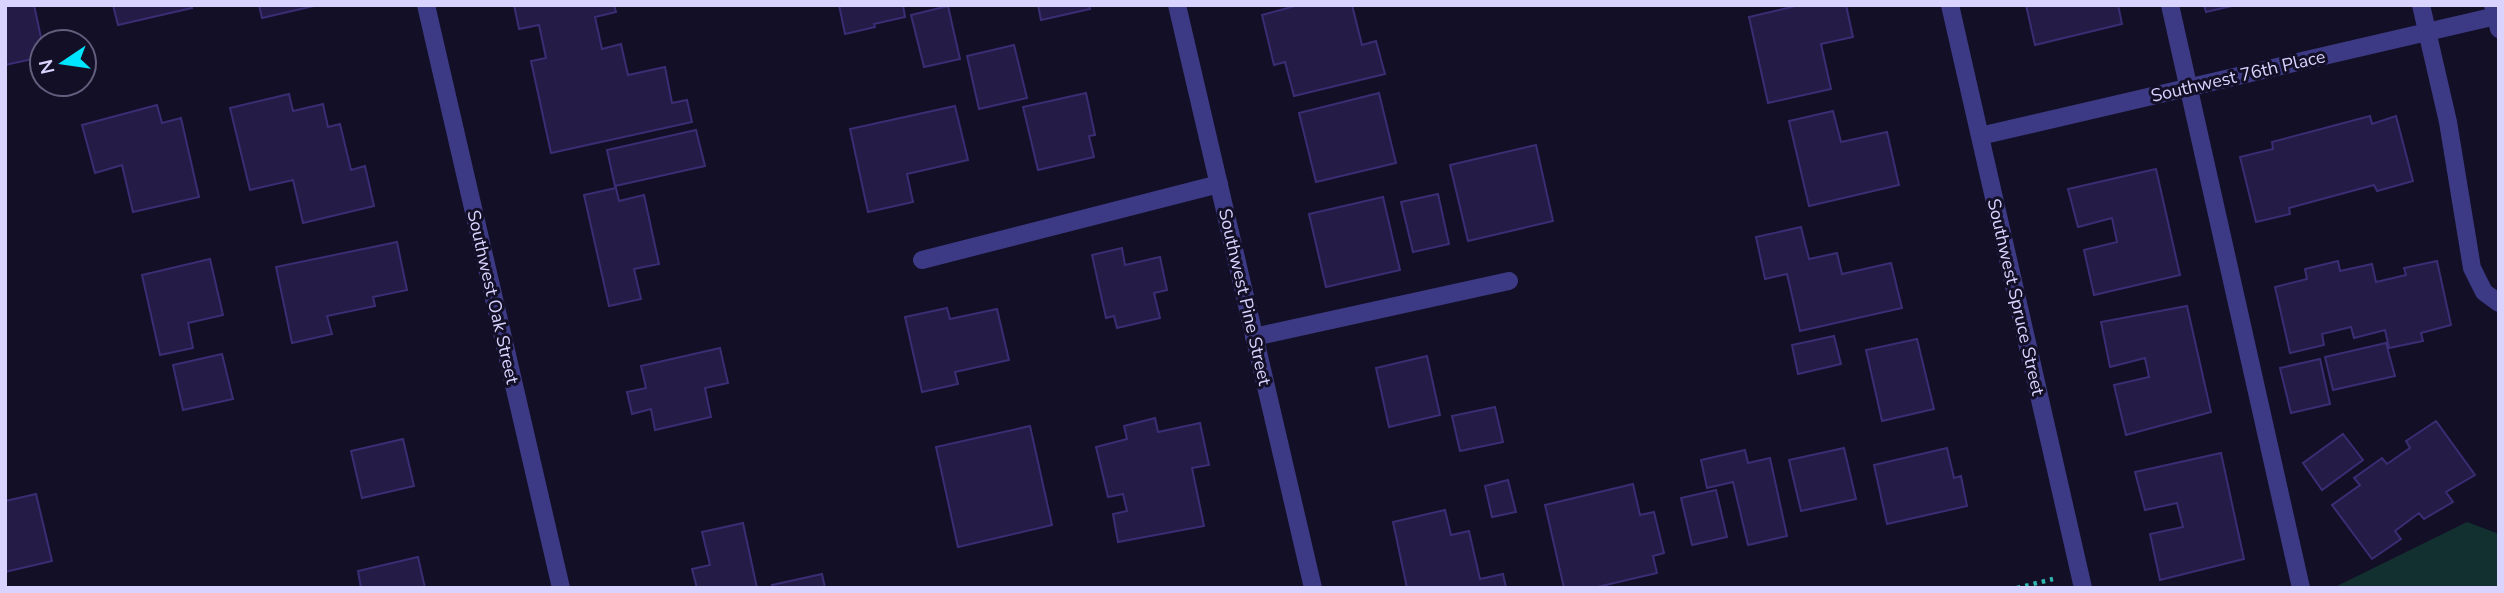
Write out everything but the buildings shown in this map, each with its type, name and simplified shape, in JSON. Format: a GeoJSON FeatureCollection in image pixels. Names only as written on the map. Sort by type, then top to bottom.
{"type":"FeatureCollection","features":[{"type":"Feature","properties":{"kind":"street","name":"Southwest Oak Street"},"geometry":{"type":"LineString","coordinates":[[426,5],[561,588]]}},
{"type":"Feature","properties":{"kind":"street","name":"Southwest Pine Street"},"geometry":{"type":"LineString","coordinates":[[1177,5],[1313,588]]}},
{"type":"Feature","properties":{"kind":"street","name":"Southwest Spruce Street"},"geometry":{"type":"LineString","coordinates":[[1950,5],[2081,580]]}},
{"type":"Feature","properties":{"kind":"street"},"geometry":{"type":"LineString","coordinates":[[2170,5],[2301,587]]}},
{"type":"Feature","properties":{"kind":"street"},"geometry":{"type":"LineString","coordinates":[[2421,5],[2448,122],[2472,268],[2484,292],[2499,303]]}},
{"type":"Feature","properties":{"kind":"street","name":"Southwest 76th Place"},"geometry":{"type":"LineString","coordinates":[[1980,136],[2496,17]]}},
{"type":"Feature","properties":{"kind":"street"},"geometry":{"type":"LineString","coordinates":[[922,260],[1219,184]]}},
{"type":"Feature","properties":{"kind":"street"},"geometry":{"type":"LineString","coordinates":[[1254,337],[1509,281]]}},
{"type":"Feature","properties":{"kind":"path"},"geometry":{"type":"LineString","coordinates":[[2017,588],[2081,580]]}},
{"type":"Feature","properties":{"kind":"green space"},"geometry":{"type":"Polygon","coordinates":[[[2467,522],[2499,534],[2499,588],[2333,588],[2467,522]]]}}]}
